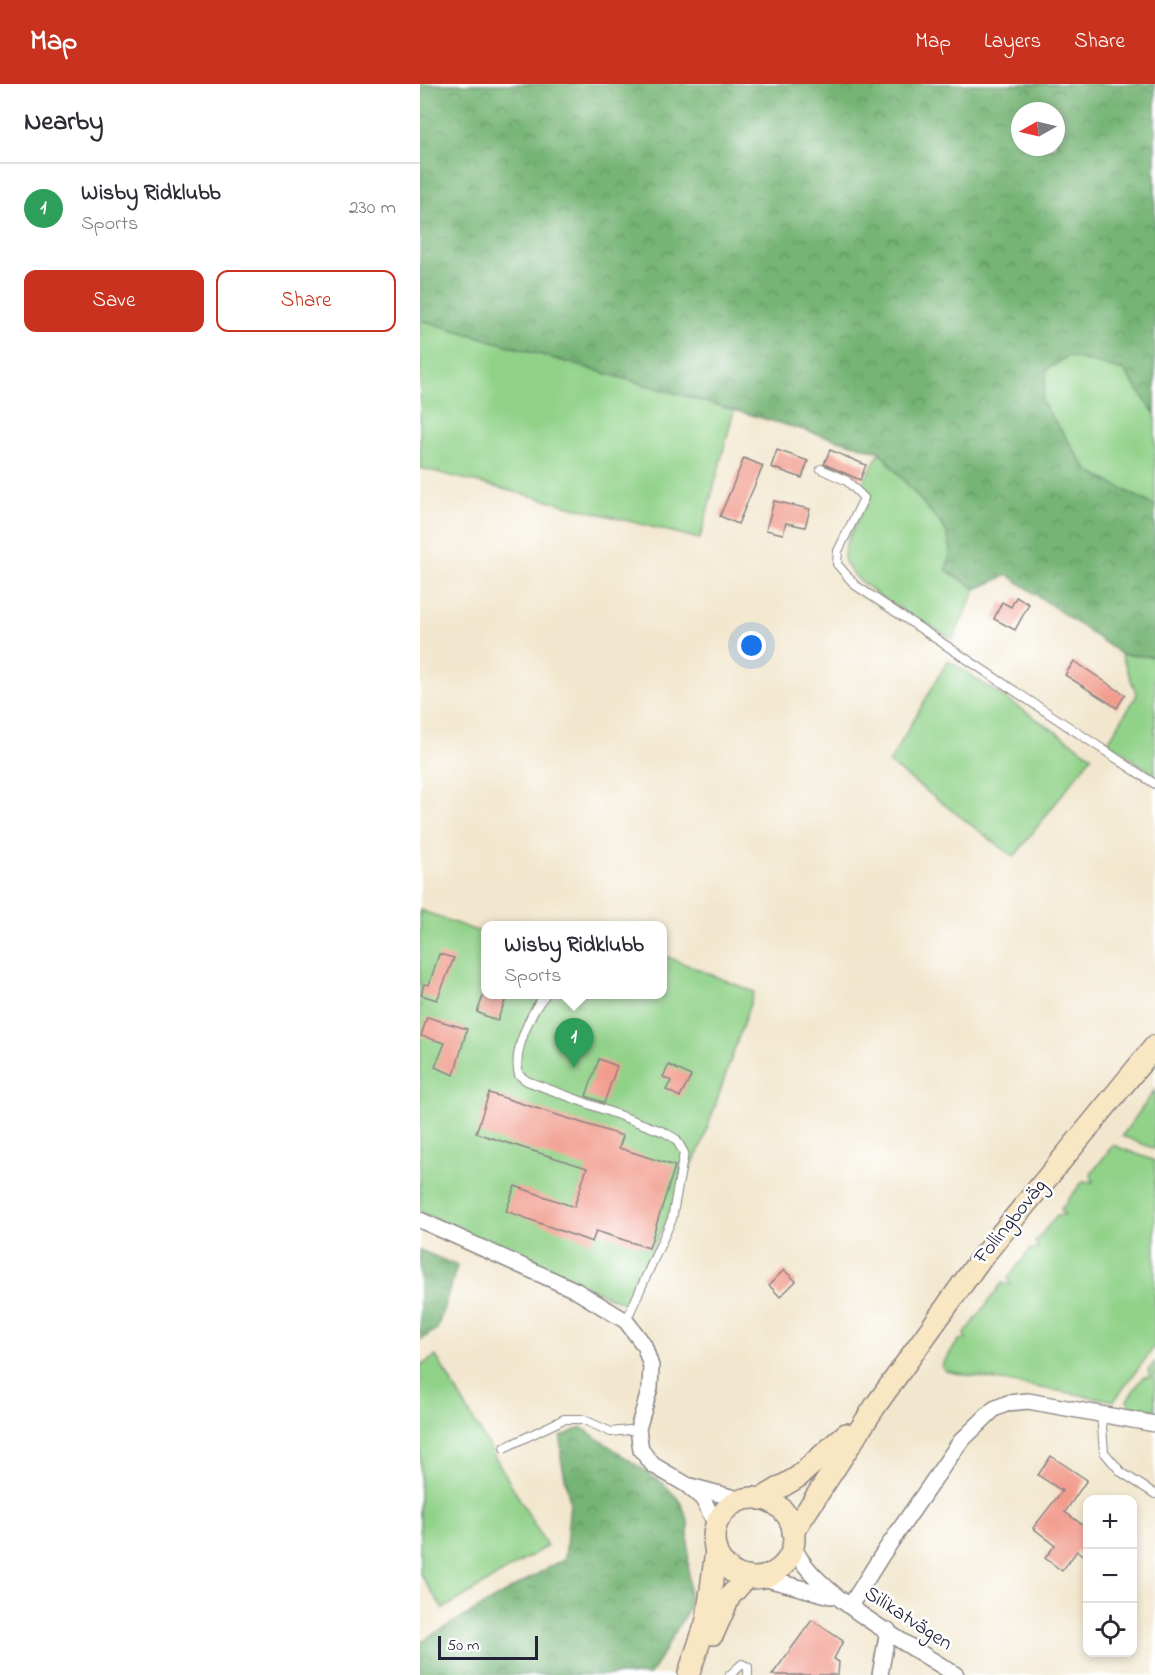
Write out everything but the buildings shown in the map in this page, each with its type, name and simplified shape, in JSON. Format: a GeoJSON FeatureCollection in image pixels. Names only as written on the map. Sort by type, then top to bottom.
{"type":"FeatureCollection","features":[{"type":"Feature","properties":{"kind":"main road","name":"Follingboväg"},"geometry":{"type":"LineString","coordinates":[[793,1539],[876,1405],[979,1261],[1155,1046]]}},
{"type":"Feature","properties":{"kind":"main road","name":"Follingboväg"},"geometry":{"type":"LineString","coordinates":[[752,1499],[798,1477],[876,1405]]}},
{"type":"Feature","properties":{"kind":"main road"},"geometry":{"type":"LineString","coordinates":[[752,1499],[776,1505],[784,1512],[793,1539],[787,1560],[779,1568],[753,1577],[730,1596],[715,1630],[688,1674],[707,1620],[716,1550],[716,1525],[728,1508],[752,1499]]}},
{"type":"Feature","properties":{"kind":"main road"},"geometry":{"type":"LineString","coordinates":[[716,1550],[729,1569],[753,1577]]}},
{"type":"Feature","properties":{"kind":"street"},"geometry":{"type":"LineString","coordinates":[[420,1220],[575,1290],[626,1321],[644,1345],[651,1366],[650,1388],[638,1429],[641,1450],[653,1465],[687,1485],[703,1500],[716,1525]]}},
{"type":"Feature","properties":{"kind":"street"},"geometry":{"type":"LineString","coordinates":[[844,1602],[882,1555],[960,1442],[994,1409],[1008,1403],[1028,1401],[1155,1425]]}},
{"type":"Feature","properties":{"kind":"street"},"geometry":{"type":"LineString","coordinates":[[687,1485],[752,1499]]}},
{"type":"Feature","properties":{"kind":"street"},"geometry":{"type":"LineString","coordinates":[[793,1539],[801,1563],[844,1602]]}},
{"type":"Feature","properties":{"kind":"street"},"geometry":{"type":"LineString","coordinates":[[753,1577],[844,1602]]}},
{"type":"Feature","properties":{"kind":"street","name":"Silikatvägen"},"geometry":{"type":"LineString","coordinates":[[844,1602],[957,1675]]}},
{"type":"Feature","properties":{"kind":"street"},"geometry":{"type":"LineString","coordinates":[[880,1675],[888,1630]]}},
{"type":"Feature","properties":{"kind":"lane"},"geometry":{"type":"LineString","coordinates":[[821,469],[847,481],[864,498],[838,551],[837,564],[855,585],[1155,784]]}},
{"type":"Feature","properties":{"kind":"lane"},"geometry":{"type":"LineString","coordinates":[[542,999],[534,1008],[517,1058],[519,1075],[527,1081],[664,1132],[676,1138],[684,1153],[672,1219],[626,1321]]}},
{"type":"Feature","properties":{"kind":"lane"},"geometry":{"type":"LineString","coordinates":[[1101,1414],[1104,1452],[1121,1472],[1155,1494]]}},
{"type":"Feature","properties":{"kind":"lane"},"geometry":{"type":"LineString","coordinates":[[504,1448],[564,1419],[582,1419],[611,1432],[638,1429]]}},
{"type":"Feature","properties":{"kind":"lane"},"geometry":{"type":"LineString","coordinates":[[730,1675],[736,1666],[742,1664],[748,1666],[748,1675]]}},
{"type":"Feature","properties":{"kind":"green space"},"geometry":{"type":"Polygon","coordinates":[[[420,84],[1155,84],[1155,414],[1125,371],[1068,356],[1047,369],[1042,402],[1088,471],[1155,506],[1155,657],[1121,654],[1008,575],[976,589],[946,570],[951,550],[946,530],[880,452],[420,320],[420,84]]]}},
{"type":"Feature","properties":{"kind":"green space"},"geometry":{"type":"Polygon","coordinates":[[[420,320],[734,410],[700,539],[420,468],[420,320]]]}},
{"type":"Feature","properties":{"kind":"green space"},"geometry":{"type":"Polygon","coordinates":[[[1068,356],[1125,371],[1155,414],[1155,506],[1088,471],[1042,402],[1047,369],[1068,356]]]}},
{"type":"Feature","properties":{"kind":"green space"},"geometry":{"type":"Polygon","coordinates":[[[880,452],[946,530],[952,550],[946,570],[976,589],[953,639],[888,602],[856,577],[847,565],[845,548],[871,495],[861,486],[880,452]]]}},
{"type":"Feature","properties":{"kind":"green space"},"geometry":{"type":"Polygon","coordinates":[[[1121,654],[1155,657],[1155,775],[1108,742],[1137,695],[1121,654]]]}},
{"type":"Feature","properties":{"kind":"green space"},"geometry":{"type":"Polygon","coordinates":[[[948,660],[1092,756],[1014,857],[889,763],[948,660]]]}},
{"type":"Feature","properties":{"kind":"green space"},"geometry":{"type":"Polygon","coordinates":[[[420,910],[481,933],[481,999],[667,999],[667,957],[754,992],[702,1144],[627,1305],[420,1212],[420,910]]]}},
{"type":"Feature","properties":{"kind":"green space"},"geometry":{"type":"Polygon","coordinates":[[[1155,1090],[1155,1149],[1122,1136],[1155,1090]]]}},
{"type":"Feature","properties":{"kind":"green space"},"geometry":{"type":"Polygon","coordinates":[[[1113,1145],[1155,1161],[1155,1346],[1114,1401],[945,1371],[941,1366],[959,1340],[966,1340],[964,1335],[1002,1283],[1011,1285],[1008,1278],[1030,1250],[1038,1248],[1035,1242],[1057,1215],[1065,1215],[1061,1209],[1083,1181],[1093,1182],[1091,1174],[1113,1145]]]}},
{"type":"Feature","properties":{"kind":"green space"},"geometry":{"type":"Polygon","coordinates":[[[420,1250],[457,1266],[437,1329],[420,1340],[420,1250]]]}},
{"type":"Feature","properties":{"kind":"green space"},"geometry":{"type":"Polygon","coordinates":[[[436,1356],[547,1546],[443,1609],[420,1574],[420,1366],[436,1356]]]}},
{"type":"Feature","properties":{"kind":"green space"},"geometry":{"type":"Polygon","coordinates":[[[1155,1362],[1155,1411],[1130,1406],[1127,1400],[1143,1377],[1150,1377],[1148,1371],[1155,1362]]]}},
{"type":"Feature","properties":{"kind":"green space"},"geometry":{"type":"Polygon","coordinates":[[[581,1427],[663,1483],[680,1501],[688,1520],[689,1608],[650,1675],[420,1675],[420,1642],[565,1558],[570,1502],[561,1458],[561,1437],[581,1427]]]}},
{"type":"Feature","properties":{"kind":"place","name":"Wisby Ridklubb"},"geometry":{"type":"Point","coordinates":[574,1068]}}]}
